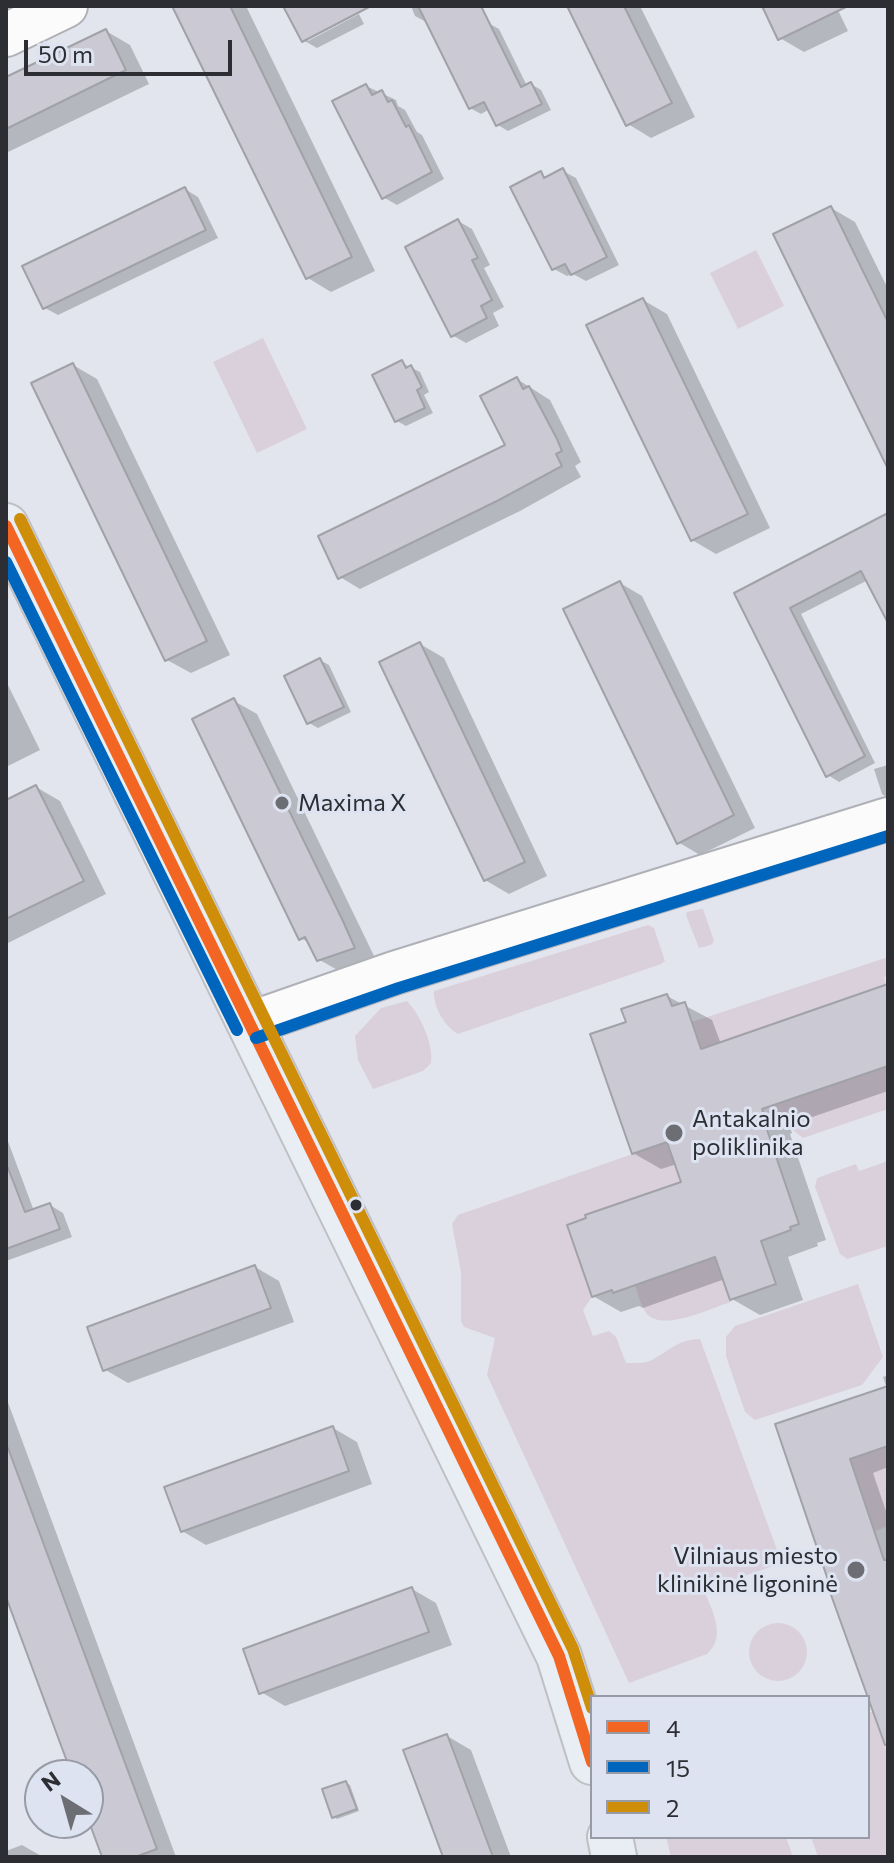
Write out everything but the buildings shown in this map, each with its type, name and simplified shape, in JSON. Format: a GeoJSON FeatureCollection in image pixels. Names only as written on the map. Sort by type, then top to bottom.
{"type":"FeatureCollection","features":[{"type":"Feature","properties":{"kind":"main road"},"geometry":{"type":"LineString","coordinates":[[6,526],[559,1656],[590,1756]]}},
{"type":"Feature","properties":{"kind":"street"},"geometry":{"type":"LineString","coordinates":[[6,35],[66,6]]}},
{"type":"Feature","properties":{"kind":"street"},"geometry":{"type":"LineString","coordinates":[[251,1023],[401,970],[888,819]]}},
{"type":"Feature","properties":{"kind":"shaded area"},"geometry":{"type":"Polygon","coordinates":[[[756,250],[784,306],[738,329],[710,273],[756,250]]]}},
{"type":"Feature","properties":{"kind":"shaded area"},"geometry":{"type":"Polygon","coordinates":[[[263,338],[307,429],[257,453],[213,362],[263,338]]]}},
{"type":"Feature","properties":{"kind":"shaded area"},"geometry":{"type":"Polygon","coordinates":[[[703,909],[714,941],[699,948],[686,915],[687,912],[703,909]]]}},
{"type":"Feature","properties":{"kind":"shaded area"},"geometry":{"type":"Polygon","coordinates":[[[648,925],[654,928],[665,961],[661,964],[458,1034],[449,1027],[438,1010],[434,991],[648,925]]]}},
{"type":"Feature","properties":{"kind":"shaded area"},"geometry":{"type":"Polygon","coordinates":[[[888,957],[888,975],[884,977],[886,985],[735,1037],[703,1055],[692,1022],[888,957]]]}},
{"type":"Feature","properties":{"kind":"shaded area"},"geometry":{"type":"Polygon","coordinates":[[[407,1001],[425,1030],[431,1063],[423,1071],[373,1089],[358,1060],[355,1036],[381,1008],[407,1001]]]}},
{"type":"Feature","properties":{"kind":"shaded area"},"geometry":{"type":"Polygon","coordinates":[[[888,1066],[888,1109],[803,1138],[786,1123],[775,1105],[888,1066]]]}},
{"type":"Feature","properties":{"kind":"shaded area"},"geometry":{"type":"Polygon","coordinates":[[[667,1142],[681,1182],[586,1215],[586,1218],[567,1226],[592,1297],[583,1310],[593,1336],[609,1331],[616,1337],[626,1363],[649,1361],[680,1343],[700,1339],[780,1558],[779,1564],[704,1590],[717,1631],[713,1647],[707,1654],[629,1683],[487,1375],[495,1338],[464,1327],[461,1321],[461,1272],[452,1224],[458,1215],[667,1142]]]}},
{"type":"Feature","properties":{"kind":"shaded area"},"geometry":{"type":"Polygon","coordinates":[[[888,1161],[888,1246],[847,1259],[840,1254],[815,1187],[817,1178],[856,1164],[859,1171],[888,1161]]]}},
{"type":"Feature","properties":{"kind":"shaded area"},"geometry":{"type":"Polygon","coordinates":[[[715,1257],[731,1302],[675,1320],[654,1319],[647,1314],[635,1285],[715,1257]]]}},
{"type":"Feature","properties":{"kind":"shaded area"},"geometry":{"type":"Polygon","coordinates":[[[858,1284],[883,1357],[862,1385],[755,1420],[745,1412],[726,1356],[726,1337],[735,1326],[858,1284]]]}},
{"type":"Feature","properties":{"kind":"shaded area"},"geometry":{"type":"Polygon","coordinates":[[[888,1446],[888,1526],[875,1531],[850,1459],[888,1446]]]}},
{"type":"Feature","properties":{"kind":"shaded area"},"geometry":{"type":"Polygon","coordinates":[[[778,1623],[789,1625],[798,1632],[805,1641],[805,1663],[798,1672],[789,1679],[778,1681],[767,1679],[758,1672],[751,1663],[749,1652],[751,1641],[758,1632],[767,1625],[778,1623]]]}},
{"type":"Feature","properties":{"kind":"shaded area"},"geometry":{"type":"Polygon","coordinates":[[[870,1712],[873,1712],[888,1756],[888,1857],[818,1857],[812,1839],[870,1839],[870,1712]]]}},
{"type":"Feature","properties":{"kind":"shaded area"},"geometry":{"type":"Polygon","coordinates":[[[666,1839],[787,1839],[793,1857],[671,1857],[666,1839]]]}},
{"type":"Feature","properties":{"kind":"transit line","name":"2"},"geometry":{"type":"LineString","coordinates":[[20,519],[573,1649],[590,1702]]}},
{"type":"Feature","properties":{"kind":"transit line","name":"4"},"geometry":{"type":"LineString","coordinates":[[6,526],[559,1656],[590,1756]]}},
{"type":"Feature","properties":{"kind":"transit line","name":"15"},"geometry":{"type":"LineString","coordinates":[[6,562],[237,1030]]}},
{"type":"Feature","properties":{"kind":"transit line","name":"15"},"geometry":{"type":"LineString","coordinates":[[256,1038],[399,988],[888,836]]}},
{"type":"Feature","properties":{"kind":"place","name":"Maxima X"},"geometry":{"type":"Point","coordinates":[282,803]}},
{"type":"Feature","properties":{"kind":"place","name":"Antakalnio poliklinika"},"geometry":{"type":"Point","coordinates":[674,1133]}},
{"type":"Feature","properties":{"kind":"place","name":"Vilniaus miesto klinikinė ligoninė"},"geometry":{"type":"Point","coordinates":[856,1570]}}]}
